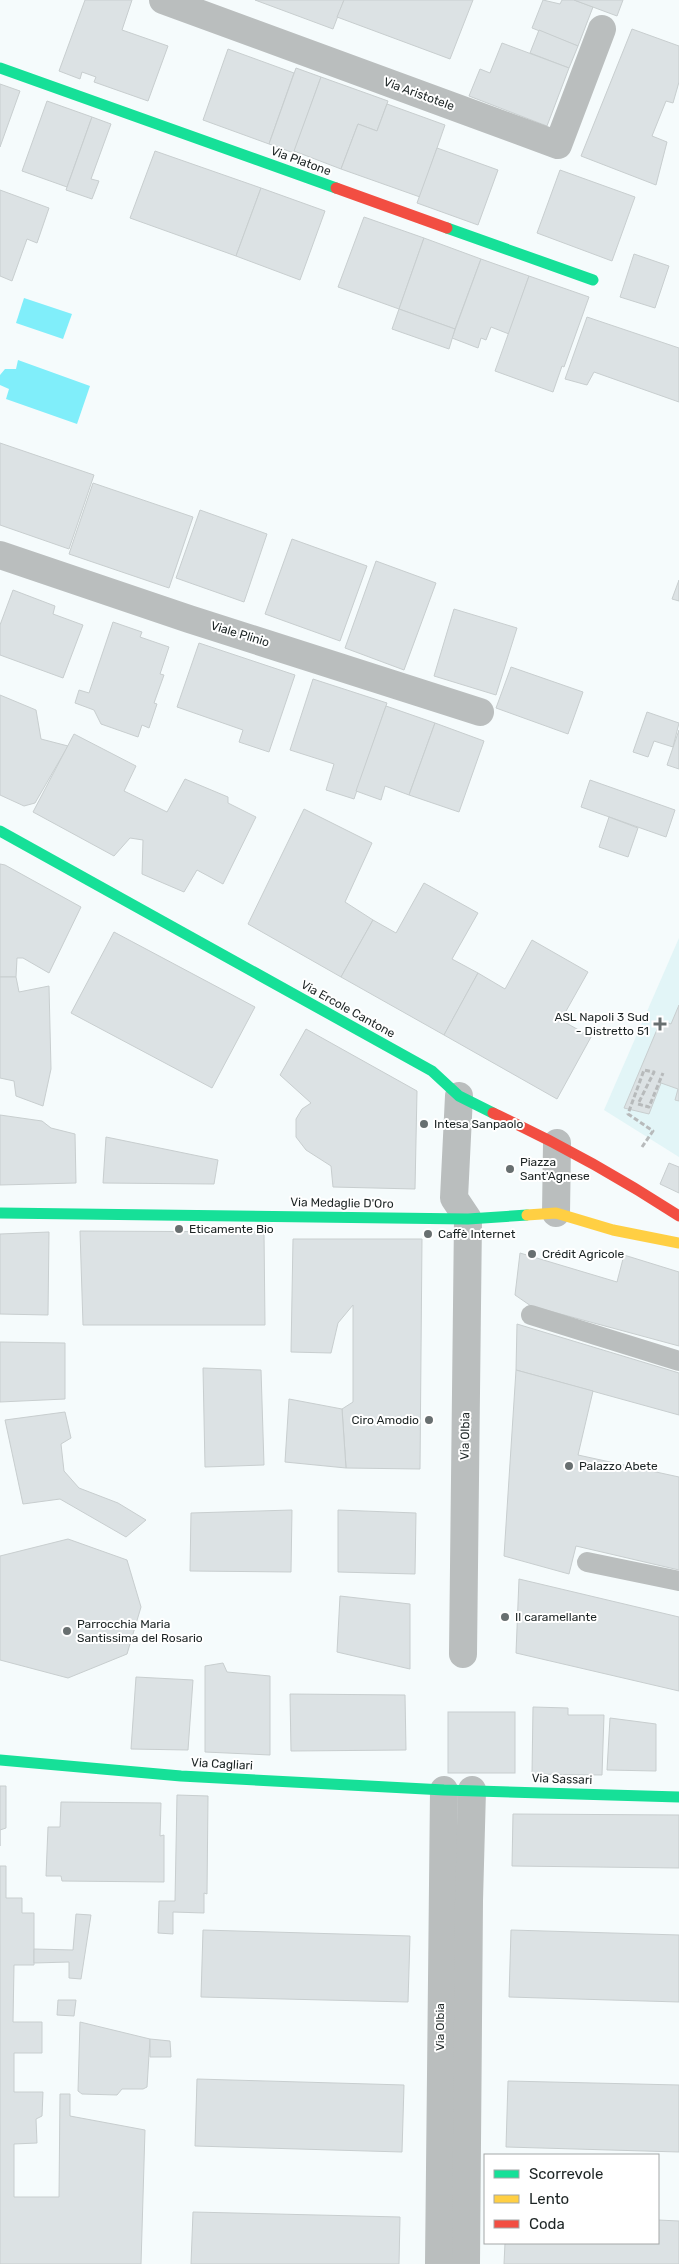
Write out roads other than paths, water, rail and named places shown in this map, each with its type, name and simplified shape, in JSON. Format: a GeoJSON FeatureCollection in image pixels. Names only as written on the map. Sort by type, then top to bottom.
{"type":"FeatureCollection","features":[{"type":"Feature","properties":{"kind":"street","name":"Via Aristotele"},"geometry":{"type":"LineString","coordinates":[[163,0],[558,145],[602,29]]}},
{"type":"Feature","properties":{"kind":"street","name":"Via Platone"},"geometry":{"type":"LineString","coordinates":[[0,68],[593,280]]}},
{"type":"Feature","properties":{"kind":"street","name":"Viale Plinio"},"geometry":{"type":"LineString","coordinates":[[0,555],[189,619],[480,712]]}},
{"type":"Feature","properties":{"kind":"street","name":"Via Ercole Cantone"},"geometry":{"type":"LineString","coordinates":[[0,831],[432,1071],[459,1096],[557,1143],[629,1183],[679,1216]]}},
{"type":"Feature","properties":{"kind":"street"},"geometry":{"type":"LineString","coordinates":[[459,1096],[454,1198],[468,1219]]}},
{"type":"Feature","properties":{"kind":"street"},"geometry":{"type":"LineString","coordinates":[[556,1213],[557,1143]]}},
{"type":"Feature","properties":{"kind":"street","name":"Via Medaglie D'Oro"},"geometry":{"type":"LineString","coordinates":[[0,1212],[468,1219],[556,1213],[613,1230],[679,1243]]}},
{"type":"Feature","properties":{"kind":"street","name":"Via Olbia"},"geometry":{"type":"LineString","coordinates":[[463,1654],[468,1219]]}},
{"type":"Feature","properties":{"kind":"street","name":"Via Cagliari"},"geometry":{"type":"LineString","coordinates":[[0,1760],[181,1776],[444,1790]]}},
{"type":"Feature","properties":{"kind":"street","name":"Via Olbia"},"geometry":{"type":"LineString","coordinates":[[439,2264],[444,1790]]}},
{"type":"Feature","properties":{"kind":"street","name":"Via Sassari"},"geometry":{"type":"LineString","coordinates":[[444,1790],[679,1797]]}},
{"type":"Feature","properties":{"kind":"street"},"geometry":{"type":"LineString","coordinates":[[466,2264],[472,1790]]}},
{"type":"Feature","properties":{"kind":"lane"},"geometry":{"type":"LineString","coordinates":[[532,1315],[679,1361]]}},
{"type":"Feature","properties":{"kind":"lane"},"geometry":{"type":"LineString","coordinates":[[587,1562],[679,1581]]}},
{"type":"Feature","properties":{"kind":"water"},"geometry":{"type":"Polygon","coordinates":[[[24,298],[72,314],[63,339],[16,323],[24,298]]]}},
{"type":"Feature","properties":{"kind":"water"},"geometry":{"type":"Polygon","coordinates":[[[18,360],[90,386],[77,424],[6,399],[9,389],[0,385],[0,375],[5,369],[16,369],[18,360]]]}},
{"type":"Feature","properties":{"kind":"place","name":"ASL Napoli 3 Sud - Distretto 51"},"geometry":{"type":"Point","coordinates":[660,1024]}},
{"type":"Feature","properties":{"kind":"place","name":"Intesa Sanpaolo"},"geometry":{"type":"Point","coordinates":[424,1124]}},
{"type":"Feature","properties":{"kind":"place","name":"Piazza Sant'Agnese"},"geometry":{"type":"Point","coordinates":[510,1169]}},
{"type":"Feature","properties":{"kind":"place","name":"Eticamente Bio"},"geometry":{"type":"Point","coordinates":[179,1229]}},
{"type":"Feature","properties":{"kind":"place","name":"Caffè Internet"},"geometry":{"type":"Point","coordinates":[428,1234]}},
{"type":"Feature","properties":{"kind":"place","name":"Crédit Agricole"},"geometry":{"type":"Point","coordinates":[532,1254]}},
{"type":"Feature","properties":{"kind":"place","name":"Ciro Amodio"},"geometry":{"type":"Point","coordinates":[429,1420]}},
{"type":"Feature","properties":{"kind":"place","name":"Palazzo Abete"},"geometry":{"type":"Point","coordinates":[569,1466]}},
{"type":"Feature","properties":{"kind":"place","name":"Il caramellante"},"geometry":{"type":"Point","coordinates":[505,1617]}},
{"type":"Feature","properties":{"kind":"place","name":"Parrocchia Maria Santissima del Rosario"},"geometry":{"type":"Point","coordinates":[67,1631]}}]}
